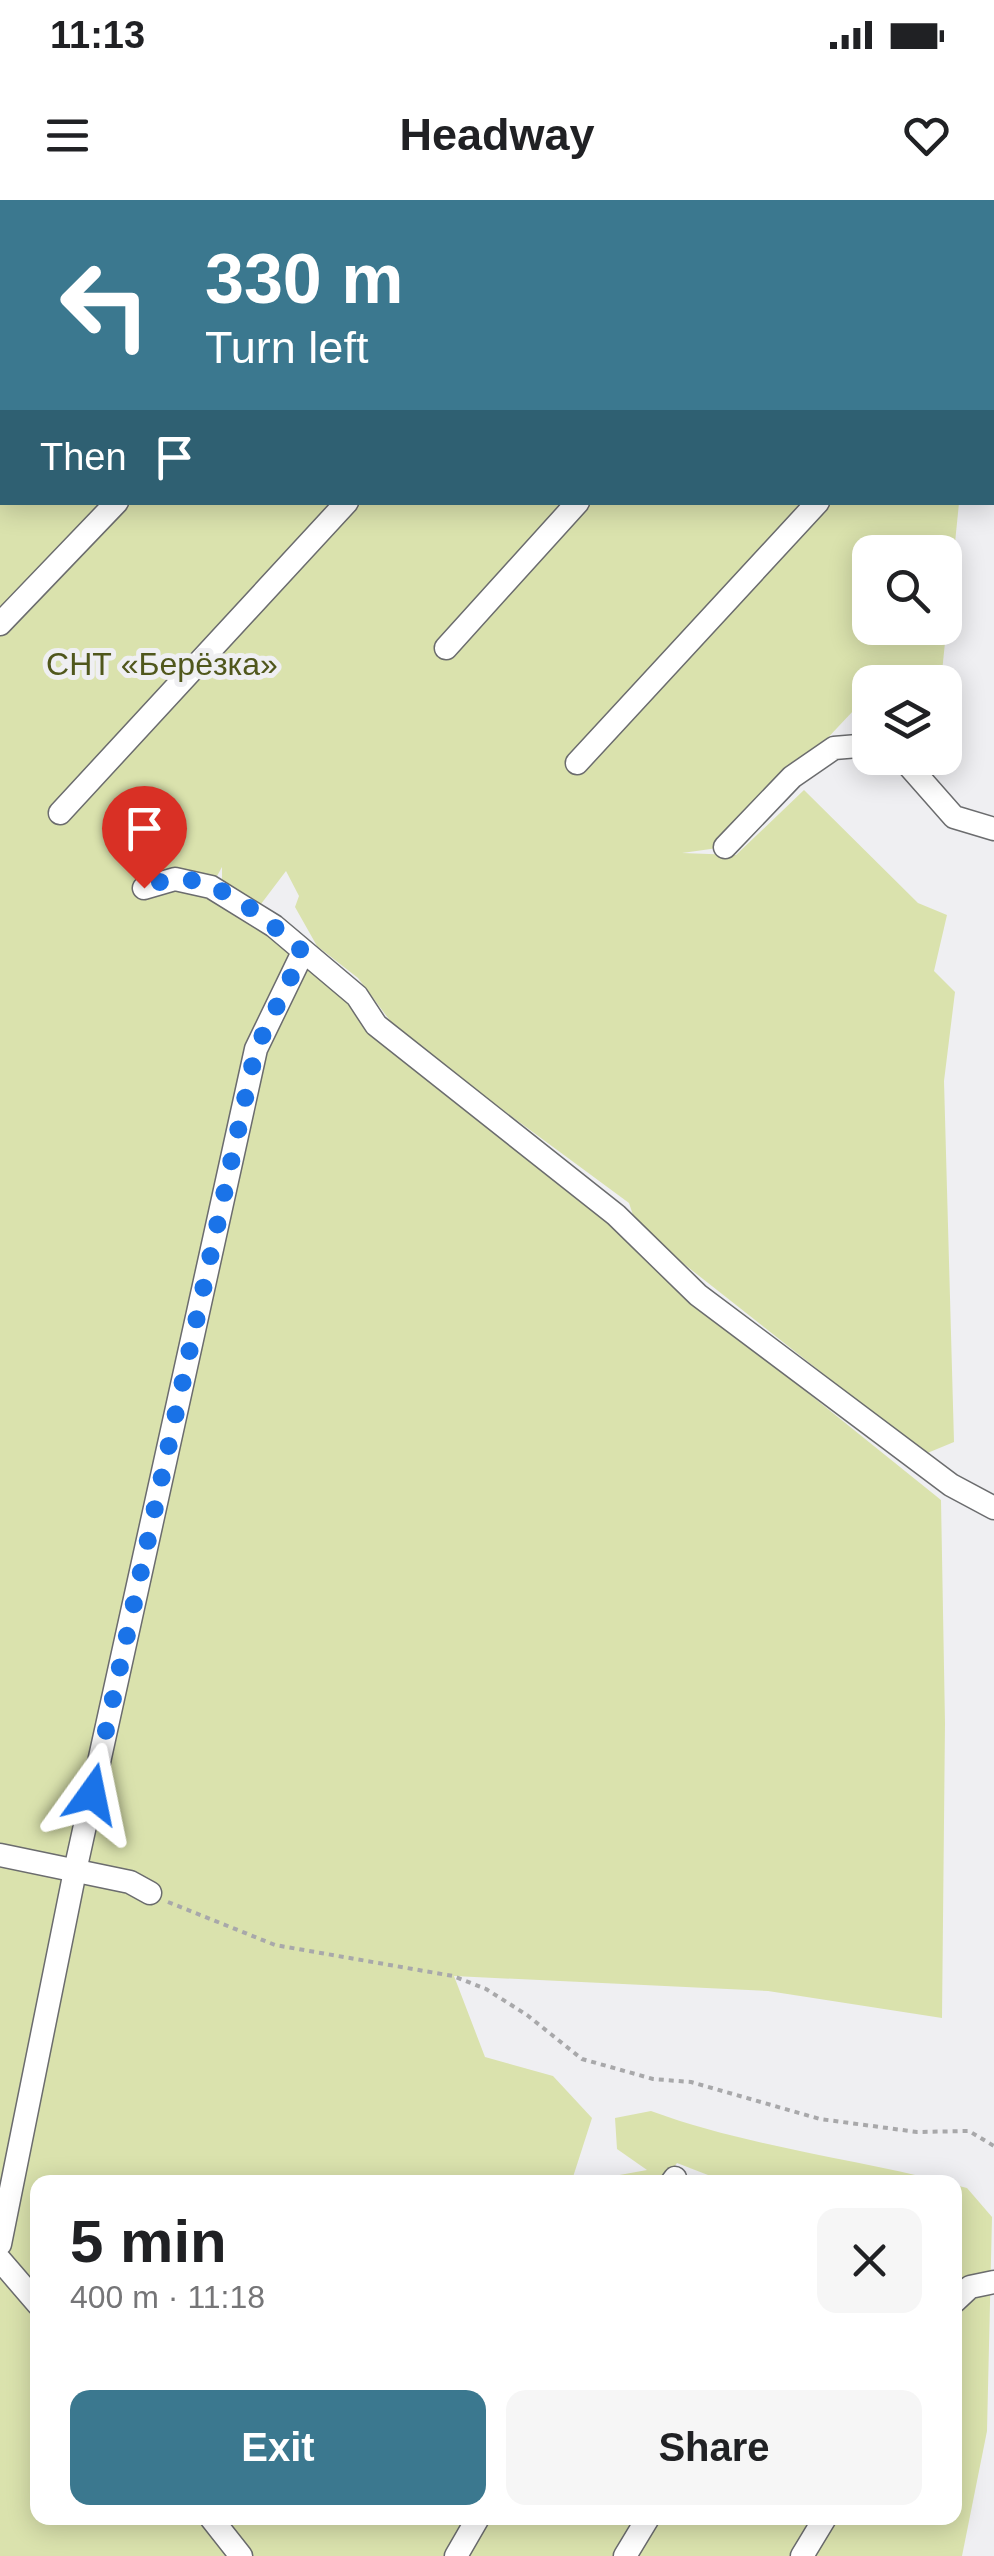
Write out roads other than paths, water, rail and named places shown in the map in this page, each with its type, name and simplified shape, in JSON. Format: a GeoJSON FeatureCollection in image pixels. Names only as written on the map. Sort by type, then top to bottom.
{"type":"FeatureCollection","features":[{"type":"Feature","properties":{"kind":"lane"},"geometry":{"type":"LineString","coordinates":[[0,624],[113,505]]}},
{"type":"Feature","properties":{"kind":"lane"},"geometry":{"type":"LineString","coordinates":[[446,648],[575,505]]}},
{"type":"Feature","properties":{"kind":"lane"},"geometry":{"type":"LineString","coordinates":[[577,763],[815,505]]}},
{"type":"Feature","properties":{"kind":"lane"},"geometry":{"type":"LineString","coordinates":[[60,813],[338,506]]}},
{"type":"Feature","properties":{"kind":"lane"},"geometry":{"type":"LineString","coordinates":[[725,846],[792,777],[834,748],[852,746]]}},
{"type":"Feature","properties":{"kind":"lane"},"geometry":{"type":"LineString","coordinates":[[917,775],[954,818],[994,829]]}},
{"type":"Feature","properties":{"kind":"lane"},"geometry":{"type":"LineString","coordinates":[[144,888],[174,879],[211,888],[274,926],[357,996],[376,1025],[616,1216],[698,1295],[951,1484],[994,1508]]}},
{"type":"Feature","properties":{"kind":"lane"},"geometry":{"type":"LineString","coordinates":[[0,2244],[75,1871],[256,1049],[303,952]]}},
{"type":"Feature","properties":{"kind":"lane"},"geometry":{"type":"LineString","coordinates":[[0,1855],[130,1882],[150,1893]]}},
{"type":"Feature","properties":{"kind":"lane"},"geometry":{"type":"LineString","coordinates":[[0,2260],[30,2295]]}},
{"type":"Feature","properties":{"kind":"lane"},"geometry":{"type":"LineString","coordinates":[[962,2294],[970,2287],[994,2282]]}},
{"type":"Feature","properties":{"kind":"lane"},"geometry":{"type":"LineString","coordinates":[[216,2525],[241,2556]]}},
{"type":"Feature","properties":{"kind":"lane"},"geometry":{"type":"LineString","coordinates":[[456,2556],[474,2525]]}},
{"type":"Feature","properties":{"kind":"lane"},"geometry":{"type":"LineString","coordinates":[[625,2556],[644,2525]]}},
{"type":"Feature","properties":{"kind":"lane"},"geometry":{"type":"LineString","coordinates":[[802,2556],[821,2525]]}},
{"type":"Feature","properties":{"kind":"park label","name":"СНТ «Берёзка»"},"geometry":{"type":"Point","coordinates":[162,664]}}]}
